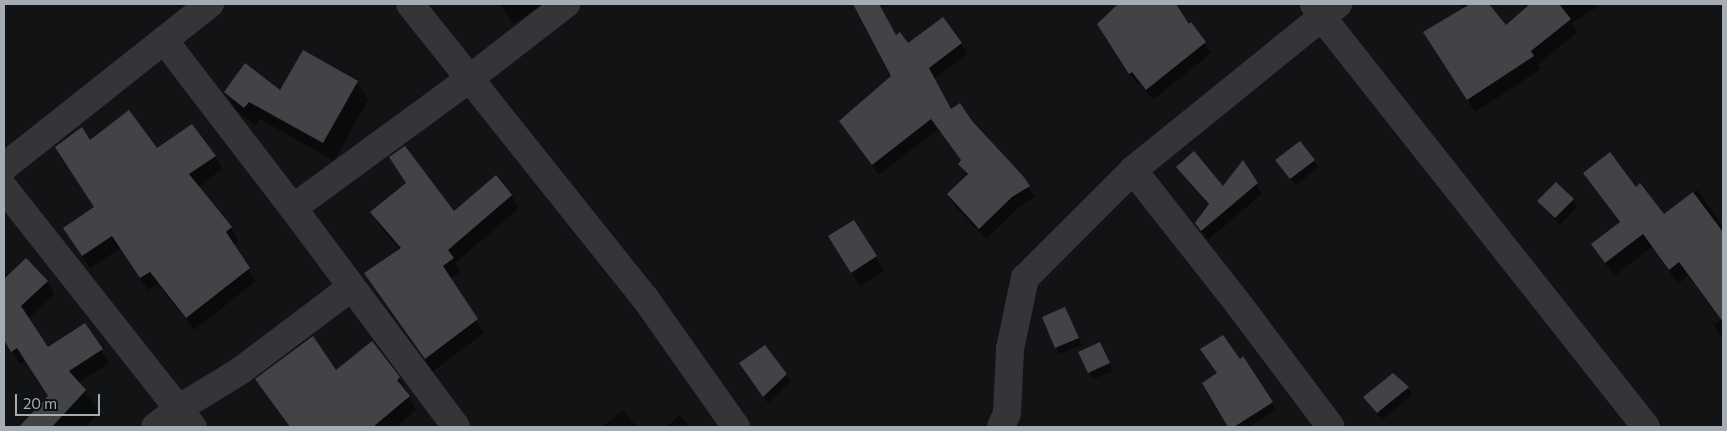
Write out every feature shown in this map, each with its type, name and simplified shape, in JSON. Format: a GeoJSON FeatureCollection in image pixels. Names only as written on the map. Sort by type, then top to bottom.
{"type":"FeatureCollection","features":[{"type":"Feature","properties":{"kind":"street"},"geometry":{"type":"LineString","coordinates":[[4,167],[210,4]]}},
{"type":"Feature","properties":{"kind":"street"},"geometry":{"type":"LineString","coordinates":[[410,4],[645,298],[736,427]]}},
{"type":"Feature","properties":{"kind":"street"},"geometry":{"type":"LineString","coordinates":[[293,208],[566,4]]}},
{"type":"Feature","properties":{"kind":"street"},"geometry":{"type":"LineString","coordinates":[[1001,427],[1007,413],[1010,349],[1025,278],[1133,170],[1324,8],[1646,427]]}},
{"type":"Feature","properties":{"kind":"street"},"geometry":{"type":"LineString","coordinates":[[164,40],[293,208],[350,288],[456,427]]}},
{"type":"Feature","properties":{"kind":"street"},"geometry":{"type":"LineString","coordinates":[[1133,170],[1240,306],[1331,427]]}},
{"type":"Feature","properties":{"kind":"street"},"geometry":{"type":"LineString","coordinates":[[4,188],[185,418]]}},
{"type":"Feature","properties":{"kind":"street"},"geometry":{"type":"LineString","coordinates":[[155,427],[185,418],[240,371],[350,288]]}},
{"type":"Feature","properties":{"kind":"building"},"geometry":{"type":"Polygon","coordinates":[[[853,4],[879,4],[896,35],[900,32],[908,43],[943,17],[962,43],[929,68],[951,109],[960,103],[972,121],[1030,186],[1012,197],[979,229],[947,194],[968,174],[958,164],[961,160],[931,119],[872,165],[839,121],[891,76],[853,4]]]}},
{"type":"Feature","properties":{"kind":"building"},"geometry":{"type":"Polygon","coordinates":[[[1118,4],[1176,4],[1189,24],[1191,22],[1206,42],[1146,90],[1132,72],[1129,74],[1097,24],[1118,4]]]}},
{"type":"Feature","properties":{"kind":"building"},"geometry":{"type":"Polygon","coordinates":[[[1470,4],[1489,4],[1506,25],[1530,4],[1559,4],[1571,19],[1531,51],[1534,56],[1467,100],[1423,32],[1470,4]]]}},
{"type":"Feature","properties":{"kind":"building"},"geometry":{"type":"Polygon","coordinates":[[[303,50],[358,81],[323,143],[249,102],[244,108],[224,92],[245,63],[280,90],[303,50]]]}},
{"type":"Feature","properties":{"kind":"building"},"geometry":{"type":"Polygon","coordinates":[[[129,110],[157,148],[192,124],[216,156],[189,174],[232,227],[226,232],[250,268],[186,318],[150,272],[140,278],[112,236],[82,256],[63,228],[94,207],[55,147],[82,127],[90,140],[129,110]]]}},
{"type":"Feature","properties":{"kind":"building"},"geometry":{"type":"Polygon","coordinates":[[[1300,141],[1315,160],[1290,179],[1275,160],[1300,141]]]}},
{"type":"Feature","properties":{"kind":"building"},"geometry":{"type":"Polygon","coordinates":[[[405,146],[454,211],[496,175],[512,195],[448,250],[454,258],[443,266],[478,319],[425,359],[364,273],[401,248],[370,212],[406,183],[389,157],[405,146]]]}},
{"type":"Feature","properties":{"kind":"building"},"geometry":{"type":"Polygon","coordinates":[[[1194,151],[1223,186],[1243,160],[1258,183],[1201,231],[1195,223],[1209,204],[1176,167],[1194,151]]]}},
{"type":"Feature","properties":{"kind":"building"},"geometry":{"type":"Polygon","coordinates":[[[1610,152],[1636,187],[1640,183],[1664,214],[1693,192],[1723,232],[1723,322],[1679,262],[1669,270],[1643,234],[1605,263],[1591,244],[1620,222],[1583,173],[1610,152]]]}},
{"type":"Feature","properties":{"kind":"building"},"geometry":{"type":"Polygon","coordinates":[[[1556,182],[1574,199],[1555,218],[1537,201],[1556,182]]]}},
{"type":"Feature","properties":{"kind":"building"},"geometry":{"type":"Polygon","coordinates":[[[854,220],[877,256],[851,273],[828,236],[854,220]]]}},
{"type":"Feature","properties":{"kind":"building"},"geometry":{"type":"Polygon","coordinates":[[[26,258],[48,281],[21,306],[48,347],[85,323],[103,349],[69,371],[86,390],[52,427],[19,427],[48,396],[17,348],[11,352],[4,340],[4,279],[26,258]]]}},
{"type":"Feature","properties":{"kind":"building"},"geometry":{"type":"Polygon","coordinates":[[[1065,307],[1079,338],[1055,348],[1042,317],[1065,307]]]}},
{"type":"Feature","properties":{"kind":"building"},"geometry":{"type":"Polygon","coordinates":[[[1223,335],[1240,359],[1243,356],[1273,402],[1234,427],[1228,427],[1202,383],[1217,373],[1200,349],[1223,335]]]}},
{"type":"Feature","properties":{"kind":"building"},"geometry":{"type":"Polygon","coordinates":[[[313,336],[336,370],[372,341],[400,377],[397,380],[410,396],[373,427],[290,427],[255,379],[313,336]]]}},
{"type":"Feature","properties":{"kind":"building"},"geometry":{"type":"Polygon","coordinates":[[[1100,342],[1110,363],[1088,373],[1078,352],[1100,342]]]}},
{"type":"Feature","properties":{"kind":"building"},"geometry":{"type":"Polygon","coordinates":[[[765,345],[787,374],[763,397],[739,363],[765,345]]]}},
{"type":"Feature","properties":{"kind":"building"},"geometry":{"type":"Polygon","coordinates":[[[1393,373],[1409,387],[1377,413],[1363,397],[1393,373]]]}}]}
